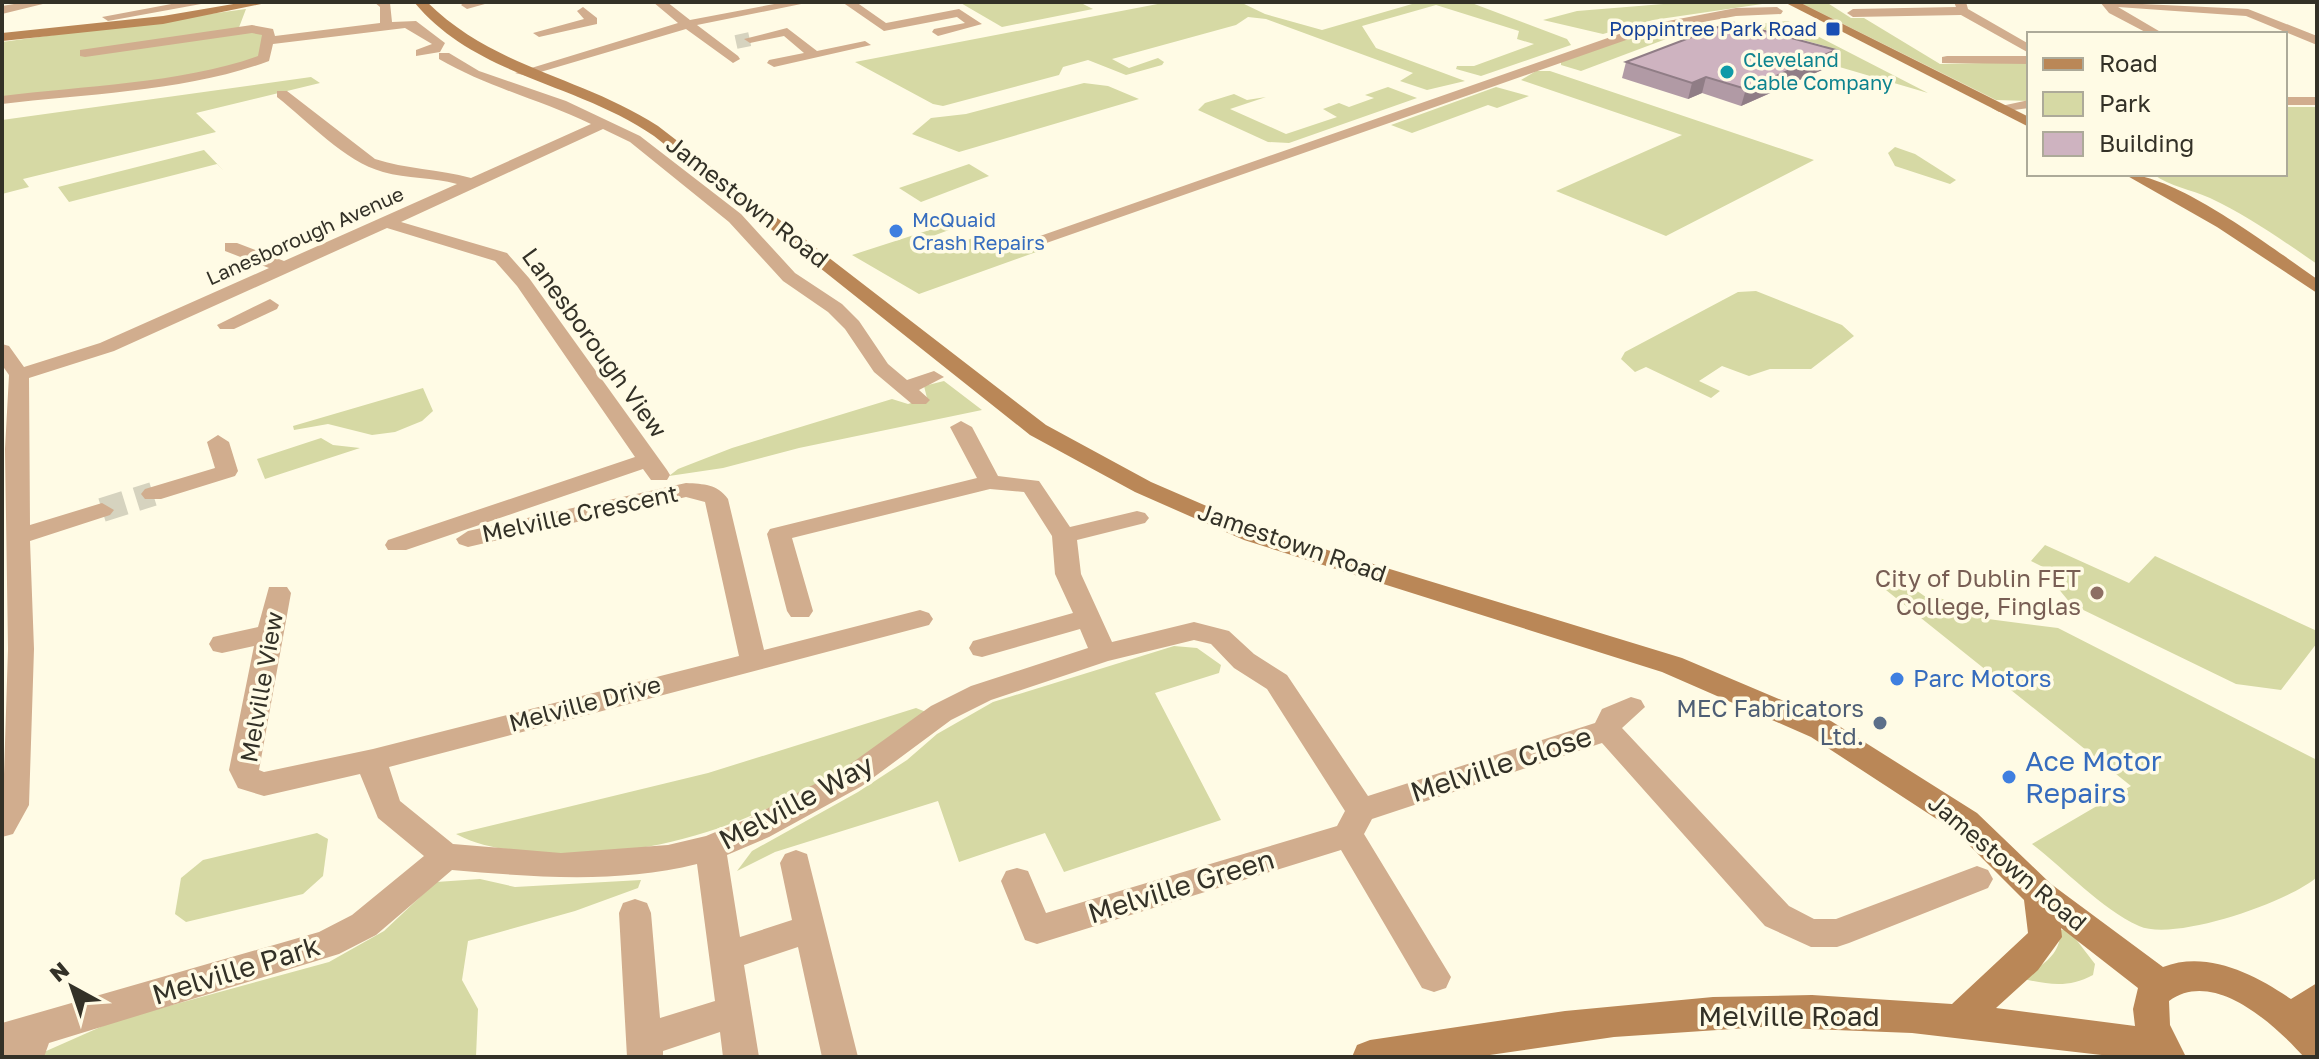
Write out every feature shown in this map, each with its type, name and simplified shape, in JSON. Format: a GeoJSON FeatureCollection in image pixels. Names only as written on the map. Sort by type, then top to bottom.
{"type":"FeatureCollection","features":[{"type":"Feature","properties":{"kind":"street"},"geometry":{"type":"LineString","coordinates":[[2,10],[45,2]]}},
{"type":"Feature","properties":{"kind":"street"},"geometry":{"type":"LineString","coordinates":[[108,17],[206,2]]}},
{"type":"Feature","properties":{"kind":"street"},"geometry":{"type":"LineString","coordinates":[[2,37],[163,20],[265,2]]}},
{"type":"Feature","properties":{"kind":"street"},"geometry":{"type":"LineString","coordinates":[[380,2],[386,6],[386,26]]}},
{"type":"Feature","properties":{"kind":"street","name":"Jamestown Road"},"geometry":{"type":"LineString","coordinates":[[420,2],[474,48],[522,73],[633,117],[684,151],[1038,430],[1130,480],[1253,535],[1672,665],[1821,729],[1966,822],[2040,894],[2160,985]]}},
{"type":"Feature","properties":{"kind":"street"},"geometry":{"type":"LineString","coordinates":[[467,5],[486,2]]}},
{"type":"Feature","properties":{"kind":"street"},"geometry":{"type":"LineString","coordinates":[[659,2],[733,59]]}},
{"type":"Feature","properties":{"kind":"street"},"geometry":{"type":"LineString","coordinates":[[522,73],[685,25],[772,5],[805,2]]}},
{"type":"Feature","properties":{"kind":"street"},"geometry":{"type":"LineString","coordinates":[[848,2],[884,27],[959,13],[976,24],[938,32]]}},
{"type":"Feature","properties":{"kind":"street"},"geometry":{"type":"LineString","coordinates":[[2109,2],[2113,10],[2154,32]]}},
{"type":"Feature","properties":{"kind":"street"},"geometry":{"type":"LineString","coordinates":[[2109,2],[2248,13],[2317,41]]}},
{"type":"Feature","properties":{"kind":"street"},"geometry":{"type":"LineString","coordinates":[[1029,243],[1283,158],[1616,38],[1681,21],[1777,11],[1796,5],[2027,122]]}},
{"type":"Feature","properties":{"kind":"street"},"geometry":{"type":"LineString","coordinates":[[1853,13],[1961,7],[2027,48]]}},
{"type":"Feature","properties":{"kind":"street"},"geometry":{"type":"LineString","coordinates":[[535,28],[593,21],[582,8]]}},
{"type":"Feature","properties":{"kind":"street"},"geometry":{"type":"LineString","coordinates":[[267,41],[412,24],[439,43],[435,49],[421,53]]}},
{"type":"Feature","properties":{"kind":"street"},"geometry":{"type":"LineString","coordinates":[[2,100],[162,80],[245,65],[264,58],[269,32],[252,29],[85,53]]}},
{"type":"Feature","properties":{"kind":"street"},"geometry":{"type":"LineString","coordinates":[[715,46],[787,32],[814,55]]}},
{"type":"Feature","properties":{"kind":"street"},"geometry":{"type":"LineString","coordinates":[[774,63],[865,45]]}},
{"type":"Feature","properties":{"kind":"street"},"geometry":{"type":"LineString","coordinates":[[465,56],[447,58],[474,74],[605,123],[635,139],[735,218],[789,277],[835,308],[852,325],[881,368],[912,394],[934,377]]}},
{"type":"Feature","properties":{"kind":"street"},"geometry":{"type":"LineString","coordinates":[[1947,60],[2027,60]]}},
{"type":"Feature","properties":{"kind":"street"},"geometry":{"type":"LineString","coordinates":[[282,94],[369,162],[389,169],[437,173],[471,183]]}},
{"type":"Feature","properties":{"kind":"street"},"geometry":{"type":"LineString","coordinates":[[2287,101],[2317,101]]}},
{"type":"Feature","properties":{"kind":"street"},"geometry":{"type":"LineString","coordinates":[[1999,108],[2027,104]]}},
{"type":"Feature","properties":{"kind":"street","name":"Lanesborough Avenue"},"geometry":{"type":"LineString","coordinates":[[19,375],[107,347],[217,300],[605,123]]}},
{"type":"Feature","properties":{"kind":"street"},"geometry":{"type":"LineString","coordinates":[[2136,176],[2223,223],[2317,287]]}},
{"type":"Feature","properties":{"kind":"street","name":"Lanesborough View"},"geometry":{"type":"LineString","coordinates":[[388,223],[501,257],[523,282],[653,467],[397,545]]}},
{"type":"Feature","properties":{"kind":"street"},"geometry":{"type":"LineString","coordinates":[[212,255],[251,238]]}},
{"type":"Feature","properties":{"kind":"street"},"geometry":{"type":"LineString","coordinates":[[231,247],[285,268]]}},
{"type":"Feature","properties":{"kind":"street"},"geometry":{"type":"LineString","coordinates":[[217,300],[249,315]]}},
{"type":"Feature","properties":{"kind":"street"},"geometry":{"type":"LineString","coordinates":[[227,325],[270,305]]}},
{"type":"Feature","properties":{"kind":"street"},"geometry":{"type":"LineString","coordinates":[[2,350],[19,375],[16,449],[21,649],[14,805],[2,825]]}},
{"type":"Feature","properties":{"kind":"street"},"geometry":{"type":"LineString","coordinates":[[961,427],[990,482]]}},
{"type":"Feature","properties":{"kind":"street"},"geometry":{"type":"LineString","coordinates":[[153,494],[227,471],[218,442]]}},
{"type":"Feature","properties":{"kind":"street"},"geometry":{"type":"LineString","coordinates":[[800,611],[779,534],[990,482],[1031,486],[1064,536],[1068,574],[1104,653]]}},
{"type":"Feature","properties":{"kind":"street","name":"Melville Crescent"},"geometry":{"type":"LineString","coordinates":[[468,539],[582,524],[686,490],[706,491],[716,499],[753,660]]}},
{"type":"Feature","properties":{"kind":"street"},"geometry":{"type":"LineString","coordinates":[[20,536],[102,510]]}},
{"type":"Feature","properties":{"kind":"street"},"geometry":{"type":"LineString","coordinates":[[1064,536],[1137,518]]}},
{"type":"Feature","properties":{"kind":"street","name":"Melville View"},"geometry":{"type":"LineString","coordinates":[[249,780],[244,770],[278,593]]}},
{"type":"Feature","properties":{"kind":"street"},"geometry":{"type":"LineString","coordinates":[[982,648],[1086,618]]}},
{"type":"Feature","properties":{"kind":"street","name":"Melville Drive"},"geometry":{"type":"LineString","coordinates":[[249,780],[264,784],[373,760],[920,619]]}},
{"type":"Feature","properties":{"kind":"street","name":"Melville Way"},"geometry":{"type":"LineString","coordinates":[[446,856],[561,866],[668,858],[710,848],[758,828],[852,778],[941,713],[981,693],[1104,653],[1194,631],[1220,637],[1244,661],[1277,682],[1355,822],[1434,977]]}},
{"type":"Feature","properties":{"kind":"street"},"geometry":{"type":"LineString","coordinates":[[222,644],[270,634]]}},
{"type":"Feature","properties":{"kind":"street","name":"Melville Close"},"geometry":{"type":"LineString","coordinates":[[1355,822],[1607,730],[1612,716],[1631,707]]}},
{"type":"Feature","properties":{"kind":"street"},"geometry":{"type":"LineString","coordinates":[[1607,730],[1777,916],[1811,933],[1837,933],[1977,879]]}},
{"type":"Feature","properties":{"kind":"street"},"geometry":{"type":"LineString","coordinates":[[373,760],[376,782],[389,809],[446,856]]}},
{"type":"Feature","properties":{"kind":"street","name":"Melville Green"},"geometry":{"type":"LineString","coordinates":[[1017,881],[1037,930],[1355,822]]}},
{"type":"Feature","properties":{"kind":"street"},"geometry":{"type":"LineString","coordinates":[[710,848],[741,1057]]}},
{"type":"Feature","properties":{"kind":"street","name":"Melville Park"},"geometry":{"type":"LineString","coordinates":[[21,1042],[327,944],[364,925],[446,856]]}},
{"type":"Feature","properties":{"kind":"street"},"geometry":{"type":"LineString","coordinates":[[796,863],[840,1057]]}},
{"type":"Feature","properties":{"kind":"street"},"geometry":{"type":"LineString","coordinates":[[1961,1019],[1992,987],[2027,962],[2045,937],[2040,894]]}},
{"type":"Feature","properties":{"kind":"street"},"geometry":{"type":"LineString","coordinates":[[635,913],[645,1048],[734,1011]]}},
{"type":"Feature","properties":{"kind":"street"},"geometry":{"type":"LineString","coordinates":[[728,956],[811,928]]}},
{"type":"Feature","properties":{"kind":"street"},"geometry":{"type":"LineString","coordinates":[[2166,1051],[2148,1011],[2153,992],[2178,976],[2222,980],[2262,997],[2304,1009],[2317,1046]]}},
{"type":"Feature","properties":{"kind":"street","name":"Melville Road"},"geometry":{"type":"LineString","coordinates":[[1370,1057],[1562,1027],[1761,1011],[1961,1019],[2166,1051]]}},
{"type":"Feature","properties":{"kind":"green space"},"geometry":{"type":"Polygon","coordinates":[[[959,2],[1079,2],[1093,9],[1002,27],[959,2]]]}},
{"type":"Feature","properties":{"kind":"green space"},"geometry":{"type":"Polygon","coordinates":[[[1168,2],[1240,2],[1265,14],[1322,30],[1419,2],[1469,2],[1567,39],[1571,45],[1481,76],[1456,69],[1457,66],[1474,66],[1534,44],[1517,39],[1519,31],[1436,5],[1362,26],[1376,48],[1465,81],[1427,90],[1400,81],[1413,73],[1266,19],[1248,17],[1236,25],[1112,59],[1129,68],[1158,58],[1164,62],[1162,65],[1126,75],[1088,60],[1063,67],[1059,75],[943,106],[933,104],[855,62],[1168,2]]]}},
{"type":"Feature","properties":{"kind":"green space"},"geometry":{"type":"Polygon","coordinates":[[[1688,2],[1769,3],[1653,20],[1603,34],[1543,20],[1577,11],[1688,2]]]}},
{"type":"Feature","properties":{"kind":"green space"},"geometry":{"type":"Polygon","coordinates":[[[1799,2],[1826,2],[1851,18],[1864,18],[1940,64],[2027,62],[2027,101],[1996,100],[1799,2]]]}},
{"type":"Feature","properties":{"kind":"green space"},"geometry":{"type":"Polygon","coordinates":[[[246,9],[238,30],[264,29],[264,58],[245,65],[162,80],[2,100],[2,42],[246,9]]]}},
{"type":"Feature","properties":{"kind":"green space"},"geometry":{"type":"Polygon","coordinates":[[[1696,21],[1706,24],[1581,71],[1561,65],[1561,62],[1641,33],[1696,21]]]}},
{"type":"Feature","properties":{"kind":"green space"},"geometry":{"type":"Polygon","coordinates":[[[1788,21],[1928,93],[1802,56],[1828,52],[1825,46],[1748,25],[1788,21]]]}},
{"type":"Feature","properties":{"kind":"green space"},"geometry":{"type":"Polygon","coordinates":[[[1536,71],[1550,71],[1814,160],[1666,236],[1556,191],[1682,135],[1521,80],[1536,71]]]}},
{"type":"Feature","properties":{"kind":"green space"},"geometry":{"type":"Polygon","coordinates":[[[311,77],[320,83],[196,113],[216,132],[23,179],[29,187],[2,194],[2,120],[311,77]]]}},
{"type":"Feature","properties":{"kind":"green space"},"geometry":{"type":"Polygon","coordinates":[[[1084,83],[1108,86],[1139,99],[959,152],[912,134],[931,118],[966,114],[1084,83]]]}},
{"type":"Feature","properties":{"kind":"green space"},"geometry":{"type":"Polygon","coordinates":[[[1388,87],[1417,98],[1289,143],[1268,142],[1198,110],[1205,103],[1234,94],[1247,100],[1266,97],[1230,109],[1286,134],[1337,117],[1323,109],[1339,103],[1349,107],[1374,98],[1365,95],[1388,87]]]}},
{"type":"Feature","properties":{"kind":"green space"},"geometry":{"type":"Polygon","coordinates":[[[1496,87],[1529,96],[1497,108],[1488,105],[1412,133],[1391,125],[1496,87]]]}},
{"type":"Feature","properties":{"kind":"green space"},"geometry":{"type":"Polygon","coordinates":[[[2287,107],[2317,107],[2317,264],[2238,213],[2156,176],[2287,176],[2287,107]]]}},
{"type":"Feature","properties":{"kind":"green space"},"geometry":{"type":"Polygon","coordinates":[[[1895,147],[1915,154],[1956,180],[1950,184],[1895,166],[1888,153],[1895,147]]]}},
{"type":"Feature","properties":{"kind":"green space"},"geometry":{"type":"Polygon","coordinates":[[[204,150],[223,170],[217,164],[69,202],[58,187],[204,150]]]}},
{"type":"Feature","properties":{"kind":"green space"},"geometry":{"type":"Polygon","coordinates":[[[969,164],[989,176],[921,202],[899,188],[969,164]]]}},
{"type":"Feature","properties":{"kind":"green space"},"geometry":{"type":"Polygon","coordinates":[[[942,226],[949,230],[914,243],[931,253],[973,238],[984,245],[996,241],[1004,246],[1021,240],[1039,251],[919,294],[852,255],[942,226]]]}},
{"type":"Feature","properties":{"kind":"green space"},"geometry":{"type":"Polygon","coordinates":[[[1756,291],[1842,325],[1854,336],[1811,369],[1770,369],[1749,376],[1722,366],[1699,381],[1720,391],[1711,398],[1646,367],[1635,372],[1621,359],[1625,352],[1738,292],[1756,291]]]}},
{"type":"Feature","properties":{"kind":"green space"},"geometry":{"type":"Polygon","coordinates":[[[944,381],[982,410],[799,448],[723,468],[669,476],[678,469],[732,448],[892,399],[908,404],[927,398],[924,386],[944,381]]]}},
{"type":"Feature","properties":{"kind":"green space"},"geometry":{"type":"Polygon","coordinates":[[[423,388],[433,411],[422,421],[395,432],[372,435],[328,424],[294,430],[293,426],[423,388]]]}},
{"type":"Feature","properties":{"kind":"green space"},"geometry":{"type":"Polygon","coordinates":[[[321,438],[333,445],[360,448],[265,479],[257,459],[321,438]]]}},
{"type":"Feature","properties":{"kind":"green space"},"geometry":{"type":"Polygon","coordinates":[[[2045,545],[2129,583],[2155,556],[2317,631],[2317,643],[2281,690],[2236,684],[2071,604],[2057,587],[2057,574],[2031,561],[2045,545]]]}},
{"type":"Feature","properties":{"kind":"green space"},"geometry":{"type":"Polygon","coordinates":[[[1900,579],[1933,602],[1940,598],[1988,619],[2058,628],[2317,760],[2317,877],[2258,908],[2178,929],[2156,930],[2139,926],[2111,909],[2032,844],[2131,786],[1881,586],[1900,579]]]}},
{"type":"Feature","properties":{"kind":"green space"},"geometry":{"type":"Polygon","coordinates":[[[1174,646],[1197,648],[1221,665],[1219,673],[1155,693],[1221,820],[1064,872],[1045,833],[959,862],[938,801],[775,852],[737,871],[752,851],[858,792],[907,760],[937,734],[993,702],[1174,646]]]}},
{"type":"Feature","properties":{"kind":"green space"},"geometry":{"type":"Polygon","coordinates":[[[916,708],[931,714],[841,771],[746,818],[696,835],[645,847],[593,853],[506,849],[477,843],[456,834],[708,773],[916,708]]]}},
{"type":"Feature","properties":{"kind":"green space"},"geometry":{"type":"Polygon","coordinates":[[[317,833],[328,839],[323,876],[303,894],[186,922],[175,914],[181,878],[203,860],[317,833]]]}},
{"type":"Feature","properties":{"kind":"green space"},"geometry":{"type":"Polygon","coordinates":[[[480,879],[515,887],[641,880],[638,888],[575,911],[468,941],[462,980],[478,1009],[476,1057],[42,1057],[44,1052],[114,1021],[329,962],[384,931],[436,882],[480,879]]]}},
{"type":"Feature","properties":{"kind":"green space"},"geometry":{"type":"Polygon","coordinates":[[[2068,929],[2095,964],[2093,975],[2066,984],[2019,978],[2048,960],[2057,947],[2060,930],[2068,929]]]}},
{"type":"Feature","properties":{"kind":"building"},"geometry":{"type":"Polygon","coordinates":[[[1731,22],[1836,50],[1746,89],[1706,77],[1692,83],[1626,62],[1731,22]]]}},
{"type":"Feature","properties":{"kind":"tunnel"},"geometry":{"type":"LineString","coordinates":[[736,42],[750,39]]}},
{"type":"Feature","properties":{"kind":"tunnel"},"geometry":{"type":"LineString","coordinates":[[102,510],[153,494]]}},
{"type":"Feature","properties":{"kind":"place","name":"Poppintree Park Road"},"geometry":{"type":"Point","coordinates":[1833,29]}},
{"type":"Feature","properties":{"kind":"place","name":"Cleveland Cable Company"},"geometry":{"type":"Point","coordinates":[1727,72]}},
{"type":"Feature","properties":{"kind":"place","name":"McQuaid Crash Repairs"},"geometry":{"type":"Point","coordinates":[896,231]}},
{"type":"Feature","properties":{"kind":"place","name":"City of Dublin FET College, Finglas"},"geometry":{"type":"Point","coordinates":[2097,593]}},
{"type":"Feature","properties":{"kind":"place","name":"Parc Motors"},"geometry":{"type":"Point","coordinates":[1897,679]}},
{"type":"Feature","properties":{"kind":"place","name":"MEC Fabricators Ltd."},"geometry":{"type":"Point","coordinates":[1880,723]}},
{"type":"Feature","properties":{"kind":"place","name":"Ace Motor Repairs"},"geometry":{"type":"Point","coordinates":[2009,777]}}]}
